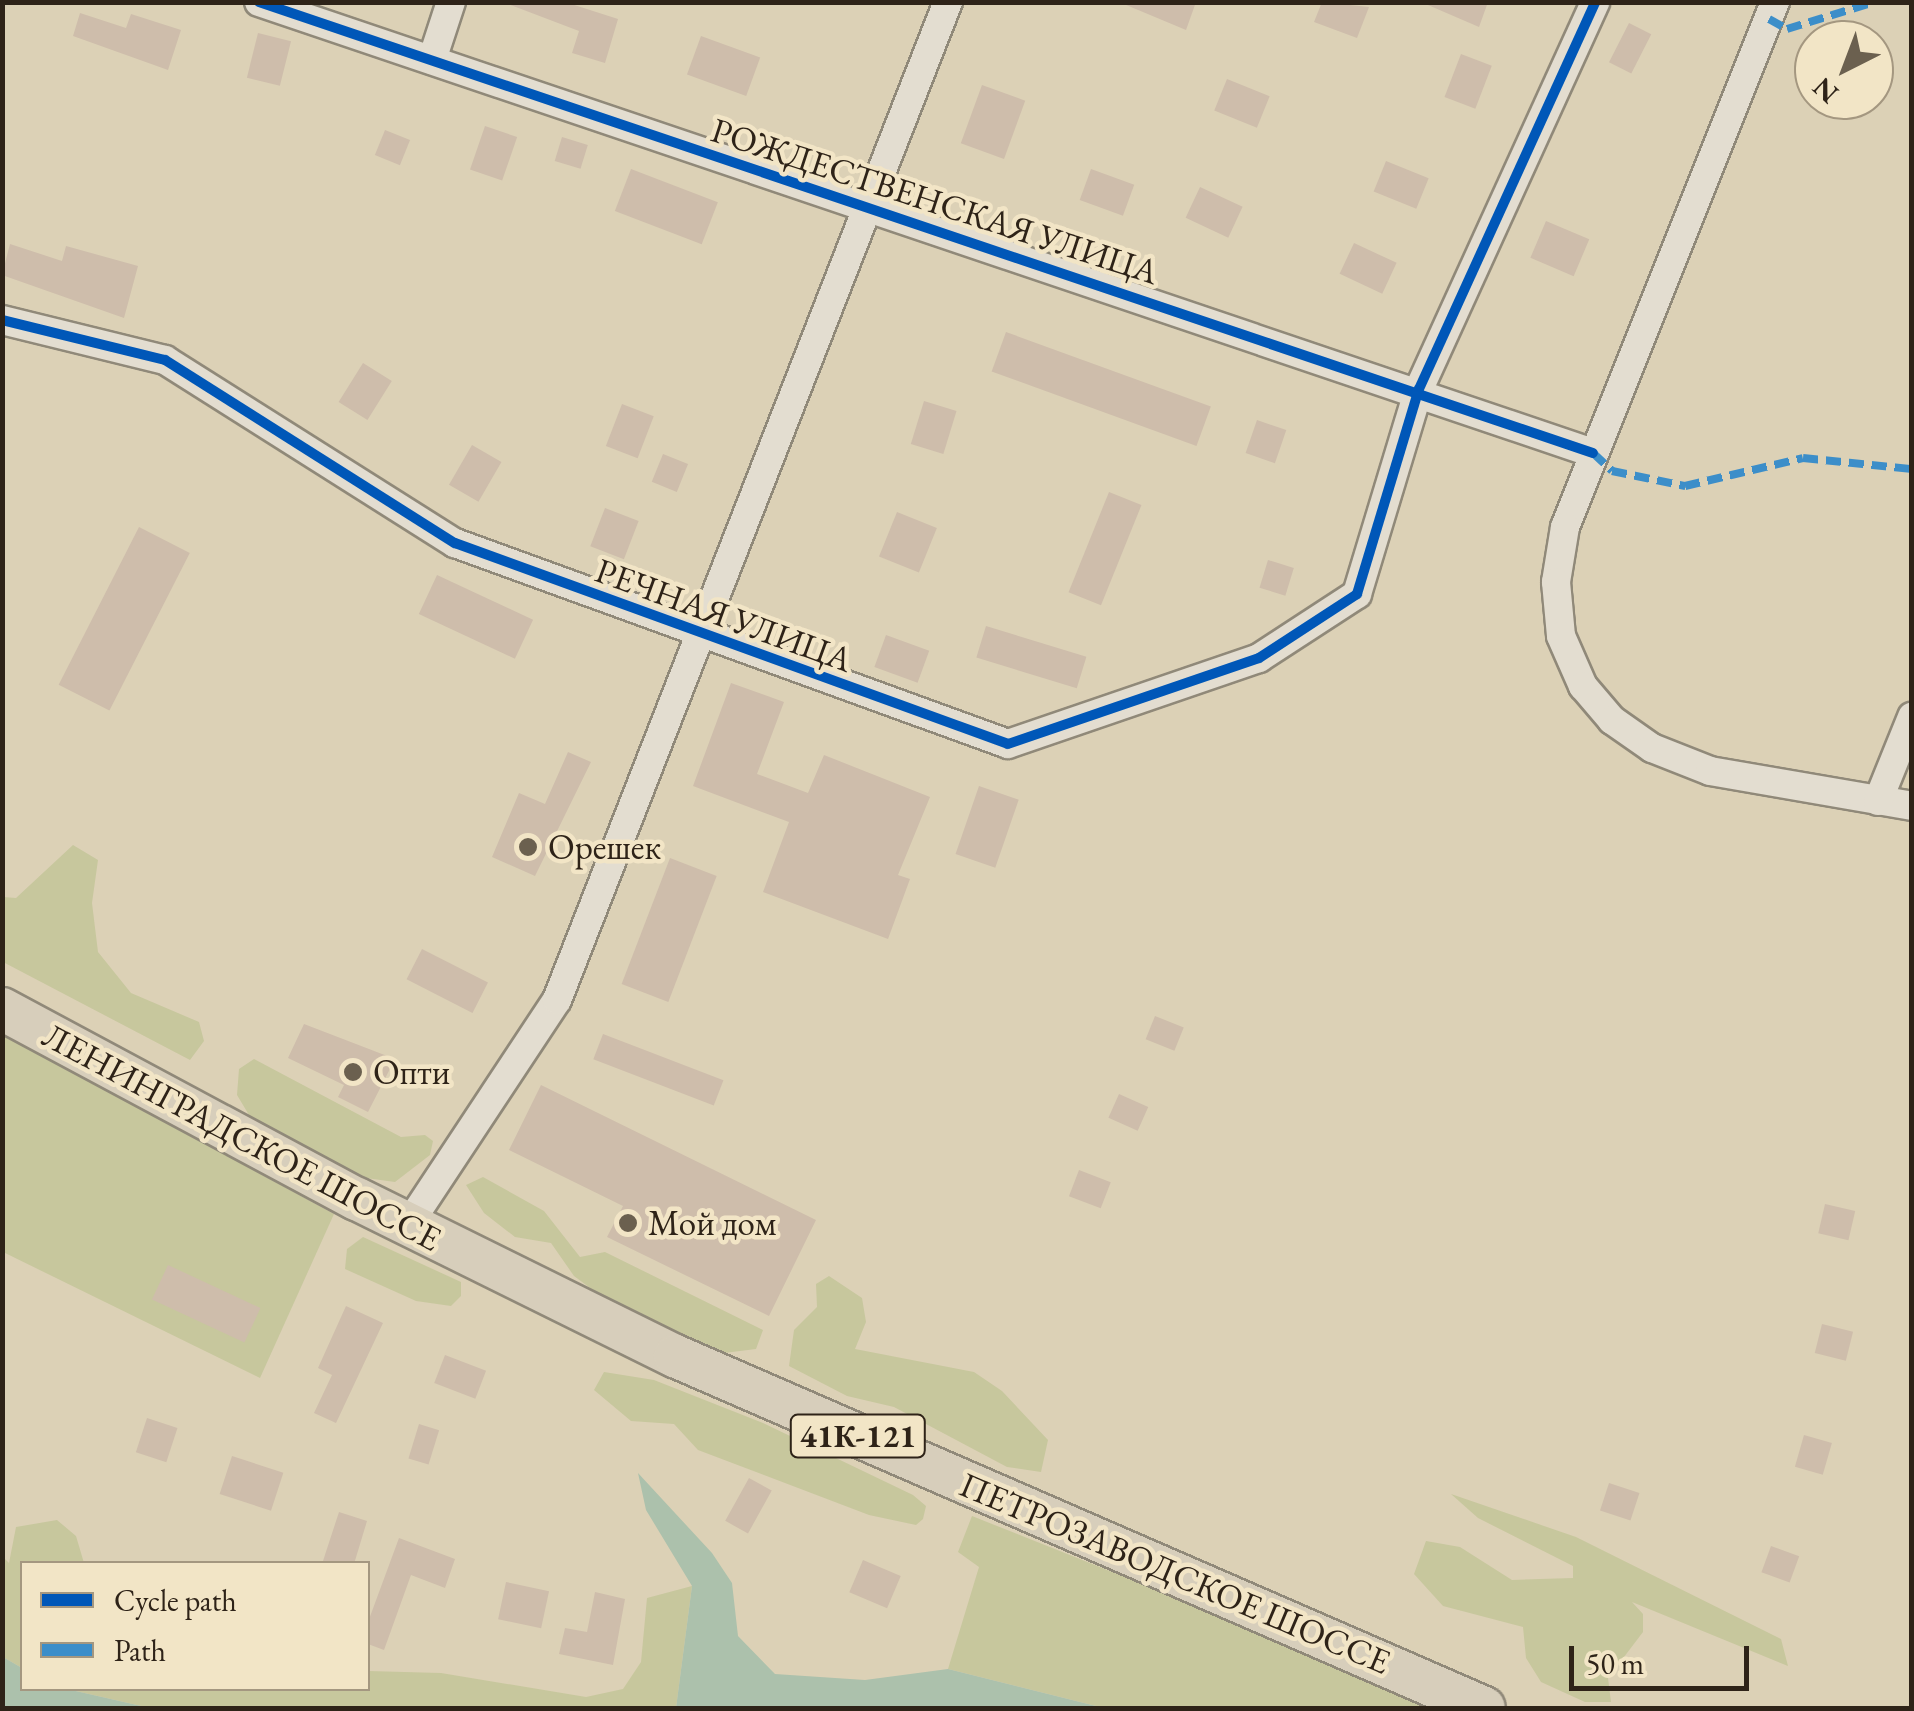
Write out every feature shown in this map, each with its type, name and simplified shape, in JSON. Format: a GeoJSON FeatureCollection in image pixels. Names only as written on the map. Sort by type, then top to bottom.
{"type":"FeatureCollection","features":[{"type":"Feature","properties":{"kind":"main road","name":"ЛЕНИНГРАДСКОЕ ШОССЕ"},"geometry":{"type":"LineString","coordinates":[[2,1009],[484,1263]]}},
{"type":"Feature","properties":{"kind":"main road","name":"ПЕТРОЗАВОДСКОЕ ШОССЕ"},"geometry":{"type":"LineString","coordinates":[[484,1263],[675,1356],[1484,1708]]}},
{"type":"Feature","properties":{"kind":"street","name":"РОЖДЕСТВЕНСКАЯ УЛИЦА"},"geometry":{"type":"LineString","coordinates":[[260,2],[1419,390],[1593,454]]}},
{"type":"Feature","properties":{"kind":"street"},"geometry":{"type":"LineString","coordinates":[[432,60],[451,2]]}},
{"type":"Feature","properties":{"kind":"street"},"geometry":{"type":"LineString","coordinates":[[408,1225],[556,1000],[948,2]]}},
{"type":"Feature","properties":{"kind":"street","name":"РЕЧНАЯ УЛИЦА"},"geometry":{"type":"LineString","coordinates":[[2,320],[164,360],[455,544],[700,638],[1008,744],[1241,664],[1356,594],[1419,390],[1595,2]]}},
{"type":"Feature","properties":{"kind":"street"},"geometry":{"type":"LineString","coordinates":[[1776,2],[1565,527],[1556,582],[1561,636],[1583,686],[1652,748],[1710,771],[1912,806]]}},
{"type":"Feature","properties":{"kind":"street"},"geometry":{"type":"LineString","coordinates":[[1878,801],[1912,716]]}},
{"type":"Feature","properties":{"kind":"shaded area"},"geometry":{"type":"Polygon","coordinates":[[[73,845],[98,860],[92,903],[98,952],[131,993],[199,1022],[204,1041],[190,1060],[3,962],[3,897],[16,898],[73,845]]]}},
{"type":"Feature","properties":{"kind":"shaded area"},"geometry":{"type":"Polygon","coordinates":[[[2,1033],[334,1214],[260,1378],[3,1252],[2,1033]]]}},
{"type":"Feature","properties":{"kind":"shaded area"},"geometry":{"type":"Polygon","coordinates":[[[254,1059],[401,1137],[425,1135],[433,1141],[430,1155],[395,1182],[337,1174],[249,1115],[237,1095],[239,1069],[254,1059]]]}},
{"type":"Feature","properties":{"kind":"shaded area"},"geometry":{"type":"Polygon","coordinates":[[[483,1177],[544,1211],[580,1257],[605,1252],[763,1330],[756,1349],[724,1353],[628,1316],[574,1276],[551,1243],[515,1237],[484,1213],[466,1185],[483,1177]]]}},
{"type":"Feature","properties":{"kind":"shaded area"},"geometry":{"type":"Polygon","coordinates":[[[363,1237],[461,1282],[461,1296],[451,1306],[416,1301],[345,1269],[347,1249],[363,1237]]]}},
{"type":"Feature","properties":{"kind":"shaded area"},"geometry":{"type":"Polygon","coordinates":[[[829,1276],[862,1298],[866,1322],[855,1349],[974,1372],[1002,1391],[1048,1440],[1041,1472],[1007,1467],[894,1407],[847,1396],[789,1366],[794,1330],[817,1307],[816,1284],[829,1276]]]}},
{"type":"Feature","properties":{"kind":"shaded area"},"geometry":{"type":"Polygon","coordinates":[[[604,1372],[654,1380],[763,1423],[913,1495],[926,1506],[923,1519],[916,1525],[869,1515],[698,1450],[674,1424],[631,1421],[594,1390],[604,1372]]]}},
{"type":"Feature","properties":{"kind":"shaded area"},"geometry":{"type":"Polygon","coordinates":[[[638,1473],[712,1553],[732,1583],[738,1636],[775,1674],[865,1680],[948,1669],[1104,1708],[676,1708],[692,1586],[646,1510],[638,1473]]]}},
{"type":"Feature","properties":{"kind":"shaded area"},"geometry":{"type":"Polygon","coordinates":[[[1451,1494],[1576,1537],[1781,1639],[1788,1666],[1632,1602],[1643,1614],[1643,1632],[1608,1678],[1611,1702],[1585,1702],[1541,1682],[1526,1658],[1523,1627],[1443,1606],[1414,1574],[1426,1541],[1460,1547],[1512,1580],[1573,1578],[1573,1566],[1478,1518],[1451,1494]]]}},
{"type":"Feature","properties":{"kind":"shaded area"},"geometry":{"type":"Polygon","coordinates":[[[972,1516],[1225,1617],[1428,1708],[1104,1708],[948,1669],[979,1567],[958,1552],[972,1516]]]}},
{"type":"Feature","properties":{"kind":"shaded area"},"geometry":{"type":"Polygon","coordinates":[[[57,1520],[76,1536],[83,1561],[20,1561],[20,1667],[3,1657],[2,1556],[9,1563],[16,1527],[57,1520]]]}},
{"type":"Feature","properties":{"kind":"shaded area"},"geometry":{"type":"Polygon","coordinates":[[[692,1586],[676,1708],[150,1708],[76,1691],[370,1691],[370,1671],[441,1673],[586,1697],[623,1689],[641,1662],[647,1598],[692,1586]]]}},
{"type":"Feature","properties":{"kind":"shaded area"},"geometry":{"type":"Polygon","coordinates":[[[3,1657],[20,1667],[20,1691],[76,1691],[150,1708],[3,1708],[3,1657]]]}},
{"type":"Feature","properties":{"kind":"building"},"geometry":{"type":"Polygon","coordinates":[[[503,2],[565,2],[618,19],[605,63],[572,53],[579,31],[503,2]]]}},
{"type":"Feature","properties":{"kind":"building"},"geometry":{"type":"Polygon","coordinates":[[[1119,2],[1196,2],[1186,30],[1119,2]]]}},
{"type":"Feature","properties":{"kind":"building"},"geometry":{"type":"Polygon","coordinates":[[[1322,2],[1369,7],[1357,38],[1314,22],[1322,2]]]}},
{"type":"Feature","properties":{"kind":"building"},"geometry":{"type":"Polygon","coordinates":[[[1421,2],[1488,2],[1479,27],[1421,2]]]}},
{"type":"Feature","properties":{"kind":"building"},"geometry":{"type":"Polygon","coordinates":[[[80,13],[126,28],[131,14],[181,30],[168,70],[73,36],[80,13]]]}},
{"type":"Feature","properties":{"kind":"building"},"geometry":{"type":"Polygon","coordinates":[[[1629,23],[1651,34],[1631,74],[1609,62],[1629,23]]]}},
{"type":"Feature","properties":{"kind":"building"},"geometry":{"type":"Polygon","coordinates":[[[258,33],[291,41],[280,86],[247,78],[258,33]]]}},
{"type":"Feature","properties":{"kind":"building"},"geometry":{"type":"Polygon","coordinates":[[[701,36],[760,58],[746,96],[687,75],[701,36]]]}},
{"type":"Feature","properties":{"kind":"building"},"geometry":{"type":"Polygon","coordinates":[[[1461,54],[1492,66],[1475,109],[1445,97],[1461,54]]]}},
{"type":"Feature","properties":{"kind":"building"},"geometry":{"type":"Polygon","coordinates":[[[1227,79],[1270,96],[1257,128],[1214,111],[1227,79]]]}},
{"type":"Feature","properties":{"kind":"building"},"geometry":{"type":"Polygon","coordinates":[[[982,85],[1025,101],[1004,159],[961,143],[982,85]]]}},
{"type":"Feature","properties":{"kind":"building"},"geometry":{"type":"Polygon","coordinates":[[[485,126],[517,137],[502,181],[470,169],[485,126]]]}},
{"type":"Feature","properties":{"kind":"building"},"geometry":{"type":"Polygon","coordinates":[[[385,130],[410,140],[400,165],[375,155],[385,130]]]}},
{"type":"Feature","properties":{"kind":"building"},"geometry":{"type":"Polygon","coordinates":[[[562,137],[588,145],[581,169],[555,161],[562,137]]]}},
{"type":"Feature","properties":{"kind":"building"},"geometry":{"type":"Polygon","coordinates":[[[1386,161],[1429,178],[1416,209],[1374,192],[1386,161]]]}},
{"type":"Feature","properties":{"kind":"building"},"geometry":{"type":"Polygon","coordinates":[[[631,169],[718,202],[702,244],[615,211],[631,169]]]}},
{"type":"Feature","properties":{"kind":"building"},"geometry":{"type":"Polygon","coordinates":[[[1091,169],[1134,185],[1123,216],[1080,200],[1091,169]]]}},
{"type":"Feature","properties":{"kind":"building"},"geometry":{"type":"Polygon","coordinates":[[[1200,187],[1243,207],[1228,238],[1186,218],[1200,187]]]}},
{"type":"Feature","properties":{"kind":"building"},"geometry":{"type":"Polygon","coordinates":[[[1546,221],[1589,239],[1574,276],[1530,258],[1546,221]]]}},
{"type":"Feature","properties":{"kind":"building"},"geometry":{"type":"Polygon","coordinates":[[[1354,243],[1397,263],[1382,294],[1340,274],[1354,243]]]}},
{"type":"Feature","properties":{"kind":"building"},"geometry":{"type":"Polygon","coordinates":[[[10,244],[62,261],[66,246],[138,266],[124,318],[2,275],[10,244]]]}},
{"type":"Feature","properties":{"kind":"building"},"geometry":{"type":"Polygon","coordinates":[[[1006,332],[1211,407],[1196,446],[992,371],[1006,332]]]}},
{"type":"Feature","properties":{"kind":"building"},"geometry":{"type":"Polygon","coordinates":[[[363,363],[392,381],[367,420],[339,402],[363,363]]]}},
{"type":"Feature","properties":{"kind":"building"},"geometry":{"type":"Polygon","coordinates":[[[924,401],[957,411],[943,454],[911,444],[924,401]]]}},
{"type":"Feature","properties":{"kind":"building"},"geometry":{"type":"Polygon","coordinates":[[[622,404],[654,416],[638,458],[606,446],[622,404]]]}},
{"type":"Feature","properties":{"kind":"building"},"geometry":{"type":"Polygon","coordinates":[[[1257,420],[1286,430],[1275,463],[1246,453],[1257,420]]]}},
{"type":"Feature","properties":{"kind":"building"},"geometry":{"type":"Polygon","coordinates":[[[472,445],[501,462],[478,502],[449,485],[472,445]]]}},
{"type":"Feature","properties":{"kind":"building"},"geometry":{"type":"Polygon","coordinates":[[[663,454],[688,464],[677,492],[652,482],[663,454]]]}},
{"type":"Feature","properties":{"kind":"building"},"geometry":{"type":"Polygon","coordinates":[[[1109,492],[1141,505],[1101,605],[1069,592],[1109,492]]]}},
{"type":"Feature","properties":{"kind":"building"},"geometry":{"type":"Polygon","coordinates":[[[605,508],[639,521],[624,559],[590,546],[605,508]]]}},
{"type":"Feature","properties":{"kind":"building"},"geometry":{"type":"Polygon","coordinates":[[[897,512],[937,528],[919,573],[879,557],[897,512]]]}},
{"type":"Feature","properties":{"kind":"building"},"geometry":{"type":"Polygon","coordinates":[[[139,527],[190,553],[109,711],[59,685],[139,527]]]}},
{"type":"Feature","properties":{"kind":"building"},"geometry":{"type":"Polygon","coordinates":[[[1268,560],[1294,568],[1285,596],[1260,588],[1268,560]]]}},
{"type":"Feature","properties":{"kind":"building"},"geometry":{"type":"Polygon","coordinates":[[[437,575],[533,620],[515,659],[419,614],[437,575]]]}},
{"type":"Feature","properties":{"kind":"building"},"geometry":{"type":"Polygon","coordinates":[[[986,626],[1086,657],[1077,688],[976,658],[986,626]]]}},
{"type":"Feature","properties":{"kind":"building"},"geometry":{"type":"Polygon","coordinates":[[[886,635],[929,651],[918,683],[874,667],[886,635]]]}},
{"type":"Feature","properties":{"kind":"building"},"geometry":{"type":"Polygon","coordinates":[[[731,683],[784,702],[757,774],[808,793],[824,755],[930,797],[898,875],[910,879],[888,939],[763,892],[789,822],[693,786],[731,683]]]}},
{"type":"Feature","properties":{"kind":"building"},"geometry":{"type":"Polygon","coordinates":[[[568,752],[591,762],[535,876],[492,857],[519,793],[545,804],[568,752]]]}},
{"type":"Feature","properties":{"kind":"building"},"geometry":{"type":"Polygon","coordinates":[[[979,786],[1019,800],[995,868],[956,854],[979,786]]]}},
{"type":"Feature","properties":{"kind":"building"},"geometry":{"type":"Polygon","coordinates":[[[670,858],[717,876],[668,1002],[622,984],[670,858]]]}},
{"type":"Feature","properties":{"kind":"building"},"geometry":{"type":"Polygon","coordinates":[[[422,949],[488,983],[472,1013],[407,979],[422,949]]]}},
{"type":"Feature","properties":{"kind":"building"},"geometry":{"type":"Polygon","coordinates":[[[1155,1016],[1184,1028],[1174,1051],[1146,1039],[1155,1016]]]}},
{"type":"Feature","properties":{"kind":"building","name":"Опти"},"geometry":{"type":"Polygon","coordinates":[[[304,1024],[395,1059],[368,1112],[338,1097],[344,1085],[288,1058],[304,1024]]]}},
{"type":"Feature","properties":{"kind":"building"},"geometry":{"type":"Polygon","coordinates":[[[603,1034],[723,1080],[714,1105],[593,1059],[603,1034]]]}},
{"type":"Feature","properties":{"kind":"building"},"geometry":{"type":"Polygon","coordinates":[[[541,1085],[816,1220],[769,1316],[607,1237],[623,1206],[509,1150],[541,1085]]]}},
{"type":"Feature","properties":{"kind":"building"},"geometry":{"type":"Polygon","coordinates":[[[1119,1094],[1148,1107],[1138,1131],[1108,1118],[1119,1094]]]}},
{"type":"Feature","properties":{"kind":"building"},"geometry":{"type":"Polygon","coordinates":[[[1079,1170],[1111,1182],[1101,1208],[1069,1196],[1079,1170]]]}},
{"type":"Feature","properties":{"kind":"building"},"geometry":{"type":"Polygon","coordinates":[[[1825,1204],[1855,1211],[1848,1240],[1818,1233],[1825,1204]]]}},
{"type":"Feature","properties":{"kind":"building"},"geometry":{"type":"Polygon","coordinates":[[[168,1265],[260,1308],[244,1343],[152,1299],[168,1265]]]}},
{"type":"Feature","properties":{"kind":"building"},"geometry":{"type":"Polygon","coordinates":[[[346,1306],[383,1323],[336,1423],[314,1413],[332,1375],[318,1368],[346,1306]]]}},
{"type":"Feature","properties":{"kind":"building"},"geometry":{"type":"Polygon","coordinates":[[[1822,1324],[1853,1332],[1846,1361],[1815,1353],[1822,1324]]]}},
{"type":"Feature","properties":{"kind":"building"},"geometry":{"type":"Polygon","coordinates":[[[445,1355],[486,1371],[475,1399],[434,1383],[445,1355]]]}},
{"type":"Feature","properties":{"kind":"building"},"geometry":{"type":"Polygon","coordinates":[[[147,1418],[177,1428],[166,1462],[136,1452],[147,1418]]]}},
{"type":"Feature","properties":{"kind":"building"},"geometry":{"type":"Polygon","coordinates":[[[419,1424],[439,1430],[429,1465],[408,1458],[419,1424]]]}},
{"type":"Feature","properties":{"kind":"building"},"geometry":{"type":"Polygon","coordinates":[[[1804,1435],[1832,1443],[1823,1475],[1795,1467],[1804,1435]]]}},
{"type":"Feature","properties":{"kind":"building"},"geometry":{"type":"Polygon","coordinates":[[[232,1456],[283,1473],[271,1511],[220,1494],[232,1456]]]}},
{"type":"Feature","properties":{"kind":"building"},"geometry":{"type":"Polygon","coordinates":[[[749,1478],[772,1491],[748,1533],[725,1521],[749,1478]]]}},
{"type":"Feature","properties":{"kind":"building"},"geometry":{"type":"Polygon","coordinates":[[[1609,1483],[1639,1493],[1630,1520],[1600,1511],[1609,1483]]]}},
{"type":"Feature","properties":{"kind":"building"},"geometry":{"type":"Polygon","coordinates":[[[339,1512],[367,1521],[355,1561],[323,1561],[339,1512]]]}},
{"type":"Feature","properties":{"kind":"building"},"geometry":{"type":"Polygon","coordinates":[[[399,1538],[455,1559],[445,1588],[411,1575],[384,1650],[370,1645],[370,1617],[399,1538]]]}},
{"type":"Feature","properties":{"kind":"building"},"geometry":{"type":"Polygon","coordinates":[[[1771,1546],[1799,1556],[1790,1583],[1761,1572],[1771,1546]]]}},
{"type":"Feature","properties":{"kind":"building"},"geometry":{"type":"Polygon","coordinates":[[[863,1560],[901,1576],[887,1608],[849,1592],[863,1560]]]}},
{"type":"Feature","properties":{"kind":"building"},"geometry":{"type":"Polygon","coordinates":[[[506,1582],[549,1591],[541,1628],[498,1619],[506,1582]]]}},
{"type":"Feature","properties":{"kind":"building"},"geometry":{"type":"Polygon","coordinates":[[[595,1592],[625,1599],[613,1665],[559,1654],[565,1628],[587,1632],[595,1592]]]}},
{"type":"Feature","properties":{"kind":"marked path"},"geometry":{"type":"LineString","coordinates":[[1769,19],[1787,29],[1874,2]]}},
{"type":"Feature","properties":{"kind":"marked path"},"geometry":{"type":"LineString","coordinates":[[1593,453],[1612,471],[1685,486],[1803,458],[1912,469]]}},
{"type":"Feature","properties":{"kind":"cycle path"},"geometry":{"type":"LineString","coordinates":[[259,2],[1593,453]]}},
{"type":"Feature","properties":{"kind":"cycle path"},"geometry":{"type":"LineString","coordinates":[[2,320],[165,360],[455,543],[1008,744],[1259,658],[1357,594],[1419,389],[1595,2]]}},
{"type":"Feature","properties":{"kind":"place","name":"Орешек"},"geometry":{"type":"Point","coordinates":[528,847]}},
{"type":"Feature","properties":{"kind":"place","name":"Опти"},"geometry":{"type":"Point","coordinates":[353,1072]}},
{"type":"Feature","properties":{"kind":"place","name":"Мой дом"},"geometry":{"type":"Point","coordinates":[628,1223]}}]}
